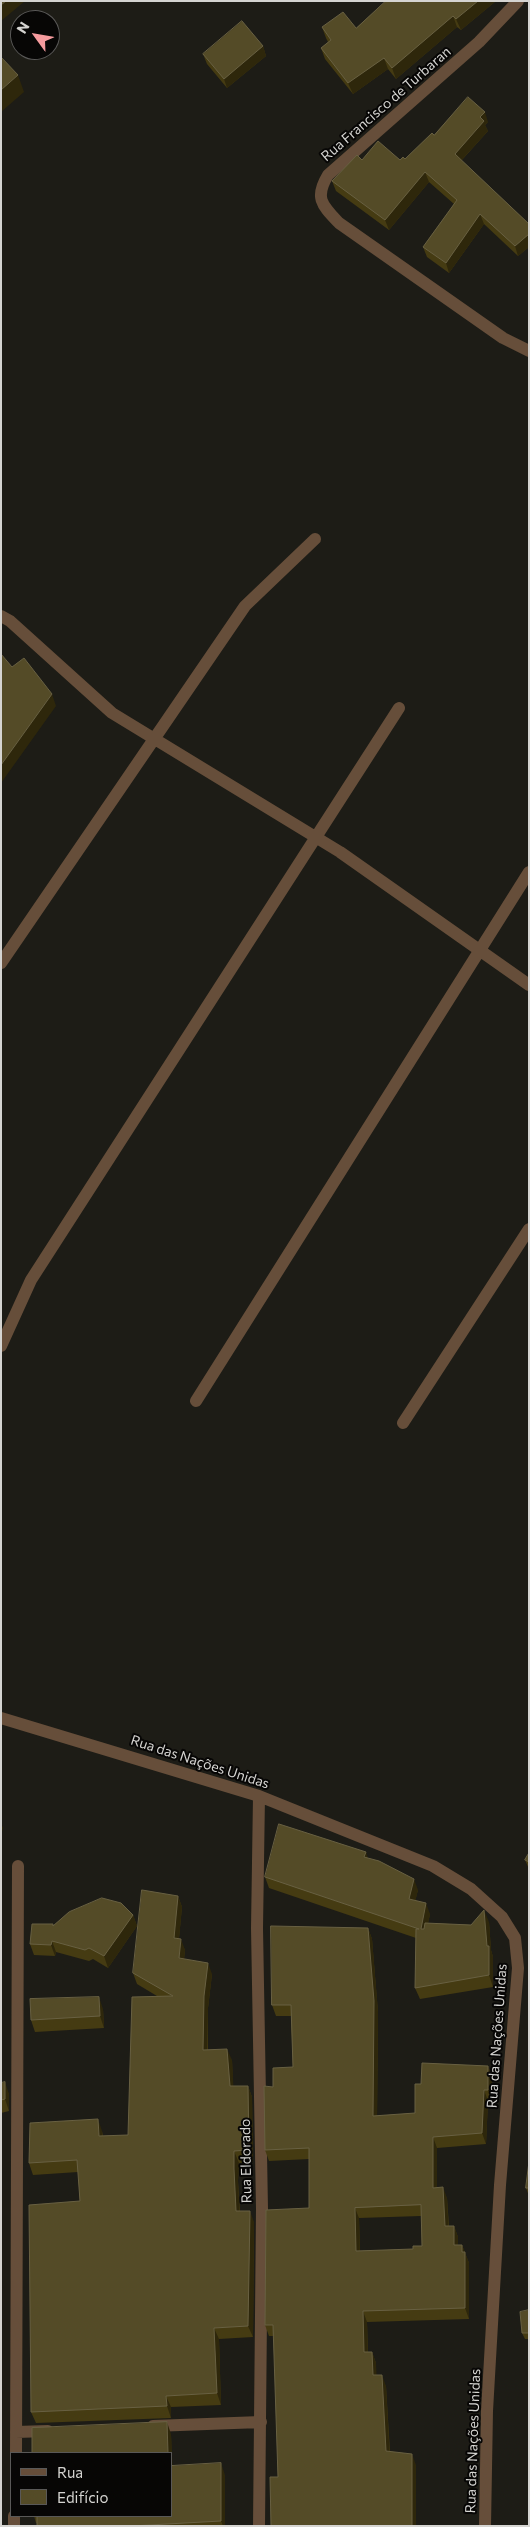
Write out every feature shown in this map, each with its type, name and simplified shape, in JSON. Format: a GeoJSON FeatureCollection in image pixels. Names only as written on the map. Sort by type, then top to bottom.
{"type":"FeatureCollection","features":[{"type":"Feature","properties":{"kind":"street","name":"Rua Francisco de Turbaran"},"geometry":{"type":"LineString","coordinates":[[518,1],[479,42],[328,175],[320,188],[322,205],[339,223],[503,338],[529,351]]}},
{"type":"Feature","properties":{"kind":"street"},"geometry":{"type":"LineString","coordinates":[[1,964],[244,606],[315,539]]}},
{"type":"Feature","properties":{"kind":"street"},"geometry":{"type":"LineString","coordinates":[[1,616],[10,621],[112,713],[316,837],[529,985]]}},
{"type":"Feature","properties":{"kind":"street"},"geometry":{"type":"LineString","coordinates":[[1,1346],[31,1280],[399,708]]}},
{"type":"Feature","properties":{"kind":"street"},"geometry":{"type":"LineString","coordinates":[[196,1401],[529,872]]}},
{"type":"Feature","properties":{"kind":"street"},"geometry":{"type":"LineString","coordinates":[[403,1423],[529,1229]]}},
{"type":"Feature","properties":{"kind":"street","name":"Rua das Nações Unidas"},"geometry":{"type":"LineString","coordinates":[[1,1718],[259,1796],[433,1866],[472,1889],[502,1917],[515,1938],[518,1968],[500,2185],[488,2411],[485,2526]]}},
{"type":"Feature","properties":{"kind":"street","name":"Rua Eldorado"},"geometry":{"type":"LineString","coordinates":[[259,1796],[257,1928],[262,2209],[259,2526]]}},
{"type":"Feature","properties":{"kind":"street"},"geometry":{"type":"LineString","coordinates":[[16,2452],[18,1866]]}},
{"type":"Feature","properties":{"kind":"street"},"geometry":{"type":"LineString","coordinates":[[143,2427],[261,2422]]}},
{"type":"Feature","properties":{"kind":"street"},"geometry":{"type":"LineString","coordinates":[[16,2432],[65,2430]]}},
{"type":"Feature","properties":{"kind":"building"},"geometry":{"type":"Polygon","coordinates":[[[386,1],[478,1],[456,19],[453,16],[392,68],[384,58],[348,83],[321,48],[331,40],[322,27],[343,12],[356,28],[386,1]]]}},
{"type":"Feature","properties":{"kind":"building"},"geometry":{"type":"Polygon","coordinates":[[[242,21],[263,46],[224,79],[203,54],[242,21]]]}},
{"type":"Feature","properties":{"kind":"building"},"geometry":{"type":"Polygon","coordinates":[[[1,57],[18,75],[1,90],[1,57]]]}},
{"type":"Feature","properties":{"kind":"building"},"geometry":{"type":"Polygon","coordinates":[[[468,97],[485,112],[480,117],[484,121],[455,154],[529,224],[529,234],[515,246],[480,214],[446,263],[423,247],[457,200],[425,172],[385,220],[332,181],[357,155],[362,160],[378,141],[400,160],[403,157],[405,159],[432,133],[434,135],[468,97]]]}},
{"type":"Feature","properties":{"kind":"building"},"geometry":{"type":"Polygon","coordinates":[[[1,654],[12,667],[24,658],[52,694],[1,765],[1,654]]]}},
{"type":"Feature","properties":{"kind":"building"},"geometry":{"type":"Polygon","coordinates":[[[279,1824],[366,1852],[364,1857],[379,1861],[414,1879],[409,1899],[426,1903],[421,1929],[424,1929],[425,1923],[471,1925],[484,1910],[487,1946],[489,1946],[489,1975],[415,1988],[416,1929],[419,1929],[265,1877],[279,1824]]]}},
{"type":"Feature","properties":{"kind":"building"},"geometry":{"type":"Polygon","coordinates":[[[529,1853],[529,1862],[525,1860],[529,1853]]]}},
{"type":"Feature","properties":{"kind":"building"},"geometry":{"type":"Polygon","coordinates":[[[142,1890],[178,1896],[174,1938],[181,1939],[179,1958],[208,1963],[204,1996],[203,2050],[227,2049],[230,2086],[248,2086],[249,2150],[234,2151],[234,2169],[236,2211],[250,2211],[248,2326],[214,2328],[217,2393],[166,2396],[167,2406],[31,2412],[29,2205],[80,2201],[77,2160],[29,2163],[30,2123],[98,2119],[99,2136],[128,2135],[132,1997],[173,1996],[133,1973],[142,1890]]]}},
{"type":"Feature","properties":{"kind":"building"},"geometry":{"type":"Polygon","coordinates":[[[102,1898],[121,1903],[133,1915],[104,1956],[89,1948],[85,1950],[52,1941],[51,1945],[30,1944],[32,1924],[53,1924],[53,1926],[69,1912],[102,1898]]]}},
{"type":"Feature","properties":{"kind":"building"},"geometry":{"type":"Polygon","coordinates":[[[271,1926],[368,1928],[374,2001],[373,2116],[415,2113],[415,2084],[421,2084],[422,2063],[488,2066],[488,2090],[484,2090],[482,2133],[433,2137],[433,2188],[443,2187],[445,2226],[454,2226],[454,2245],[462,2245],[462,2252],[465,2252],[465,2308],[363,2311],[364,2352],[372,2352],[373,2375],[382,2375],[386,2451],[412,2454],[412,2526],[271,2526],[270,2477],[278,2477],[273,2325],[265,2325],[266,2210],[309,2208],[309,2148],[265,2150],[264,2086],[273,2087],[273,2068],[293,2067],[291,2005],[272,2005],[271,1926]],[[421,2205],[355,2208],[356,2251],[413,2249],[413,2246],[422,2246],[421,2205]]]}},
{"type":"Feature","properties":{"kind":"building"},"geometry":{"type":"Polygon","coordinates":[[[99,1997],[100,2016],[31,2020],[30,1999],[99,1997]]]}},
{"type":"Feature","properties":{"kind":"building"},"geometry":{"type":"Polygon","coordinates":[[[5,2082],[5,2099],[1,2100],[1,2083],[5,2082]]]}},
{"type":"Feature","properties":{"kind":"building"},"geometry":{"type":"Polygon","coordinates":[[[529,2162],[529,2188],[526,2188],[529,2162]]]}},
{"type":"Feature","properties":{"kind":"building"},"geometry":{"type":"Polygon","coordinates":[[[529,2310],[529,2333],[522,2333],[520,2312],[529,2310]]]}},
{"type":"Feature","properties":{"kind":"building"},"geometry":{"type":"Polygon","coordinates":[[[167,2422],[168,2452],[32,2452],[32,2428],[167,2422]]]}},
{"type":"Feature","properties":{"kind":"building"},"geometry":{"type":"Polygon","coordinates":[[[221,2463],[221,2521],[131,2526],[37,2526],[37,2517],[172,2517],[172,2466],[221,2463]]]}}]}
